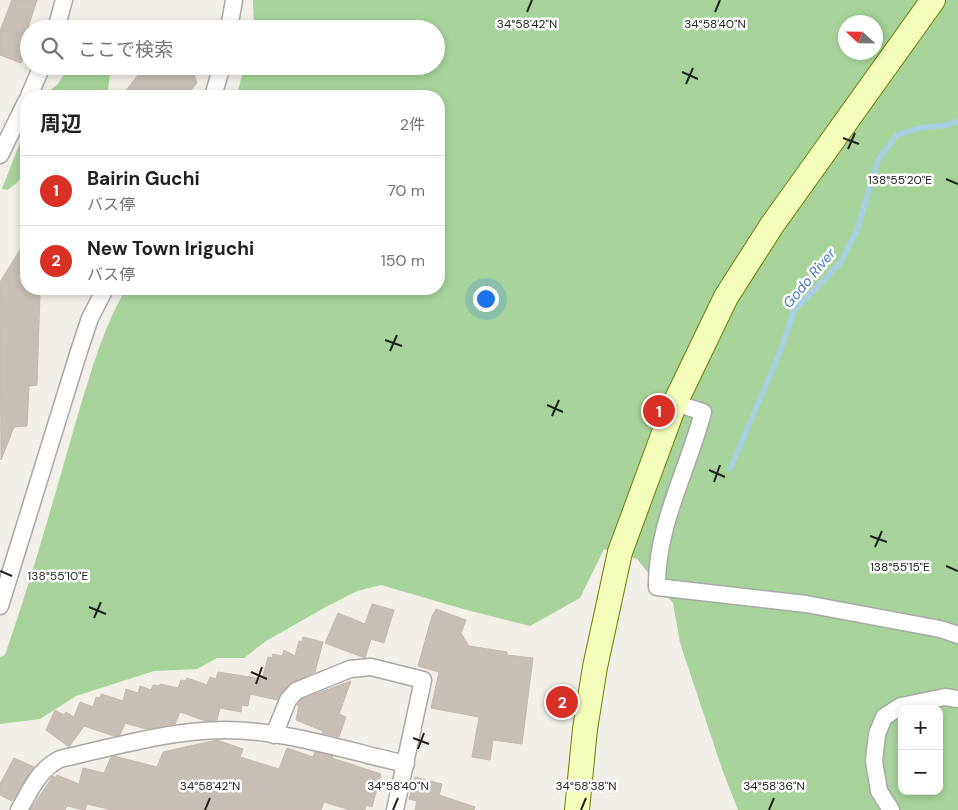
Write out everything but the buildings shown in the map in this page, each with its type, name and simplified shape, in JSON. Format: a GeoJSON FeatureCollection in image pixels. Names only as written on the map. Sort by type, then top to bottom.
{"type":"FeatureCollection","features":[{"type":"Feature","properties":{"kind":"street"},"geometry":{"type":"LineString","coordinates":[[58,20],[64,0]]}},
{"type":"Feature","properties":{"kind":"street"},"geometry":{"type":"LineString","coordinates":[[231,20],[234,0]]}},
{"type":"Feature","properties":{"kind":"street"},"geometry":{"type":"LineString","coordinates":[[577,810],[595,667],[620,552],[675,402],[726,297],[772,225],[933,0]]}},
{"type":"Feature","properties":{"kind":"street"},"geometry":{"type":"LineString","coordinates":[[32,90],[38,75]]}},
{"type":"Feature","properties":{"kind":"street"},"geometry":{"type":"LineString","coordinates":[[215,90],[219,75]]}},
{"type":"Feature","properties":{"kind":"street"},"geometry":{"type":"LineString","coordinates":[[0,155],[20,114]]}},
{"type":"Feature","properties":{"kind":"street"},"geometry":{"type":"LineString","coordinates":[[0,606],[78,351],[90,318],[103,295]]}},
{"type":"Feature","properties":{"kind":"street"},"geometry":{"type":"LineString","coordinates":[[675,402],[703,412],[661,540],[657,567],[658,587],[806,604],[940,629],[958,635]]}},
{"type":"Feature","properties":{"kind":"street"},"geometry":{"type":"LineString","coordinates":[[274,735],[288,700],[296,691],[305,686],[359,667],[400,672],[423,680],[395,810]]}},
{"type":"Feature","properties":{"kind":"street"},"geometry":{"type":"LineString","coordinates":[[891,810],[880,791],[874,761],[877,734],[884,718],[901,706],[945,697],[958,699]]}},
{"type":"Feature","properties":{"kind":"street"},"geometry":{"type":"LineString","coordinates":[[19,810],[43,771],[49,764],[60,759],[150,740],[196,733],[224,730],[274,735],[406,764]]}},
{"type":"Feature","properties":{"kind":"green space"},"geometry":{"type":"Polygon","coordinates":[[[253,0],[958,0],[958,810],[738,810],[722,769],[680,643],[673,603],[637,559],[604,549],[580,598],[530,626],[381,585],[357,591],[324,608],[266,641],[244,658],[217,658],[197,669],[154,671],[76,696],[40,719],[0,724],[0,657],[5,655],[23,601],[95,360],[109,323],[123,295],[445,295],[445,90],[238,90],[242,75],[445,75],[445,20],[254,20],[253,0]]]}},
{"type":"Feature","properties":{"kind":"green space"},"geometry":{"type":"Polygon","coordinates":[[[64,75],[110,75],[108,90],[50,90],[57,85],[64,75]]]}},
{"type":"Feature","properties":{"kind":"green space"},"geometry":{"type":"Polygon","coordinates":[[[20,142],[20,179],[7,190],[2,189],[20,142]]]}},
{"type":"Feature","properties":{"kind":"waterway","name":"Godo River"},"geometry":{"type":"LineString","coordinates":[[730,469],[778,357],[794,311],[841,262],[857,230],[878,160],[897,135],[919,128],[947,125],[958,121]]}},
{"type":"Feature","properties":{"kind":"place","name":"Bairin Guchi"},"geometry":{"type":"Point","coordinates":[659,411]}},
{"type":"Feature","properties":{"kind":"place","name":"New Town Iriguchi"},"geometry":{"type":"Point","coordinates":[562,702]}}]}
